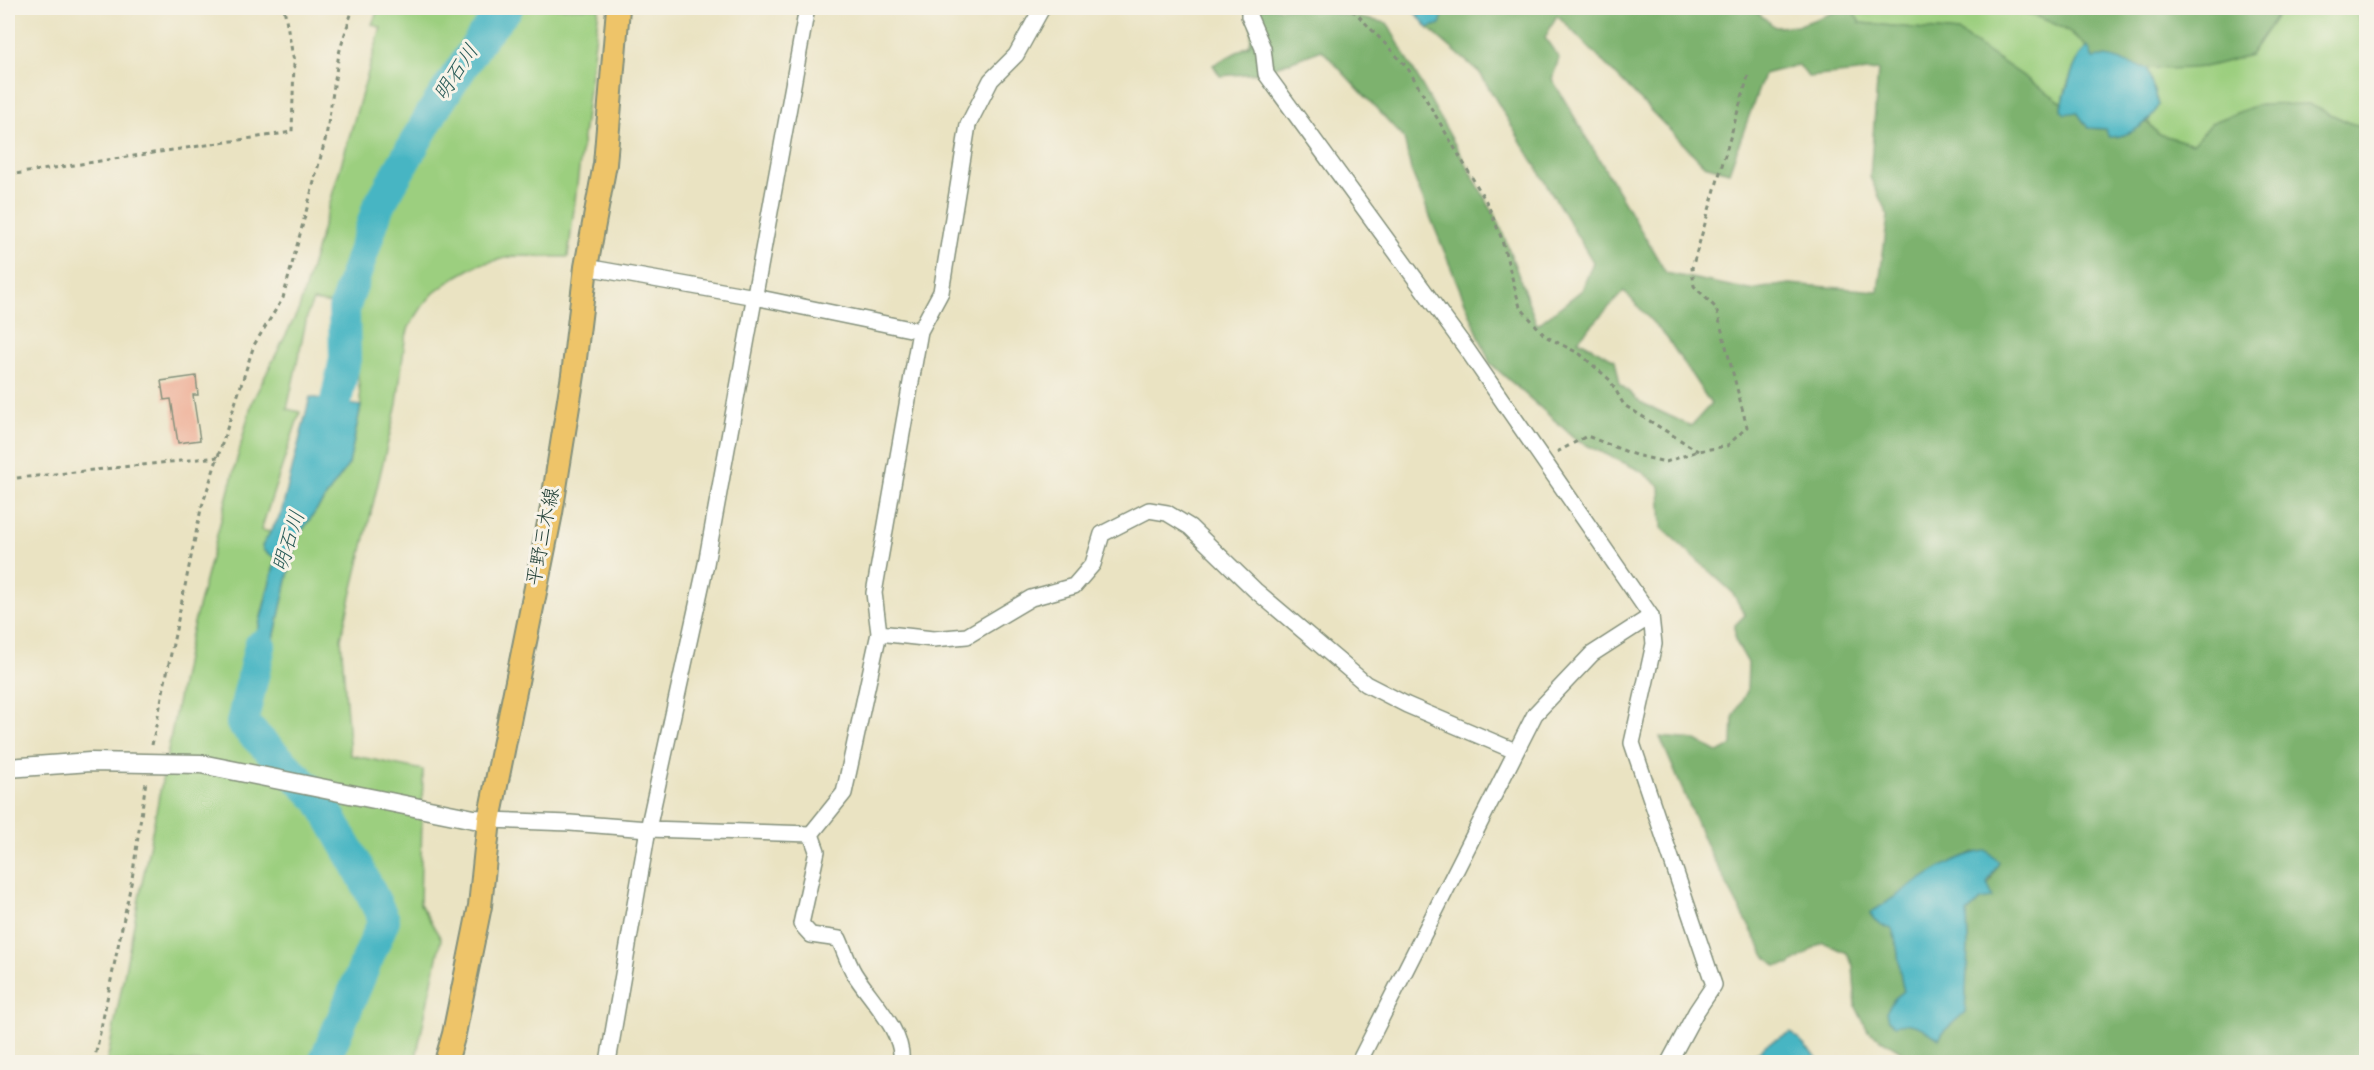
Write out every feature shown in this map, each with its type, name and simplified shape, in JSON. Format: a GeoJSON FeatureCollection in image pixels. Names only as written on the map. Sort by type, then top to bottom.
{"type":"FeatureCollection","features":[{"type":"Feature","properties":{"kind":"main road","name":"平野三木線"},"geometry":{"type":"LineString","coordinates":[[446,1062],[454,1034],[480,906],[482,819],[551,513],[573,375],[586,267],[605,164],[618,8]]}},
{"type":"Feature","properties":{"kind":"street"},"geometry":{"type":"LineString","coordinates":[[608,1062],[648,829],[706,564],[807,8]]}},
{"type":"Feature","properties":{"kind":"street"},"geometry":{"type":"LineString","coordinates":[[811,834],[844,793],[879,633],[874,593],[920,331],[941,292],[968,125],[992,80],[1016,55],[1042,8]]}},
{"type":"Feature","properties":{"kind":"street"},"geometry":{"type":"LineString","coordinates":[[1249,8],[1249,16],[1263,48],[1266,74],[1468,351],[1651,616],[1654,644],[1632,743],[1714,985],[1696,1012],[1669,1062]]}},
{"type":"Feature","properties":{"kind":"street"},"geometry":{"type":"LineString","coordinates":[[586,267],[755,297],[920,331]]}},
{"type":"Feature","properties":{"kind":"street"},"geometry":{"type":"LineString","coordinates":[[879,633],[933,639],[967,636],[1031,598],[1074,586],[1093,564],[1102,534],[1149,510],[1167,513],[1190,527],[1255,590],[1366,684],[1407,705],[1515,751]]}},
{"type":"Feature","properties":{"kind":"street"},"geometry":{"type":"LineString","coordinates":[[1359,1062],[1535,714],[1592,654],[1651,616]]}},
{"type":"Feature","properties":{"kind":"street"},"geometry":{"type":"LineString","coordinates":[[8,768],[90,762],[201,764],[482,819],[648,829],[811,834]]}},
{"type":"Feature","properties":{"kind":"street"},"geometry":{"type":"LineString","coordinates":[[811,834],[817,851],[801,924],[811,935],[839,939],[854,972],[890,1022],[902,1056],[901,1062]]}},
{"type":"Feature","properties":{"kind":"path"},"geometry":{"type":"LineString","coordinates":[[8,175],[292,132],[294,62],[284,8]]}},
{"type":"Feature","properties":{"kind":"path"},"geometry":{"type":"LineString","coordinates":[[93,1062],[132,879],[149,764],[201,509],[254,345],[283,298],[326,137],[339,52],[353,8]]}},
{"type":"Feature","properties":{"kind":"path"},"geometry":{"type":"LineString","coordinates":[[1343,8],[1354,12],[1407,67],[1487,204],[1500,237],[1520,307],[1545,336],[1580,354],[1610,380],[1624,405],[1698,451]]}},
{"type":"Feature","properties":{"kind":"path"},"geometry":{"type":"LineString","coordinates":[[1543,460],[1587,436],[1635,455],[1666,462],[1698,451],[1727,446],[1747,427],[1716,308],[1694,286],[1692,267],[1749,72]]}},
{"type":"Feature","properties":{"kind":"path"},"geometry":{"type":"LineString","coordinates":[[8,479],[218,457]]}},
{"type":"Feature","properties":{"kind":"green space"},"geometry":{"type":"Polygon","coordinates":[[[379,8],[599,8],[568,257],[514,256],[477,265],[434,293],[409,327],[405,340],[397,404],[341,638],[350,755],[423,770],[420,904],[441,939],[415,1062],[107,1062],[190,638],[252,402],[299,309],[381,28],[372,24],[379,8]],[[313,301],[308,312],[287,409],[300,412],[261,530],[271,532],[262,546],[264,551],[276,557],[244,685],[258,688],[268,666],[296,539],[349,464],[361,406],[356,357],[359,308],[313,301]]]}},
{"type":"Feature","properties":{"kind":"green space"},"geometry":{"type":"Polygon","coordinates":[[[1249,8],[1324,8],[1334,13],[1387,23],[1499,223],[1537,325],[1582,290],[1593,262],[1480,73],[1428,28],[1440,24],[1445,8],[1752,8],[1775,27],[1797,26],[1846,8],[1852,8],[1860,23],[1958,32],[2063,103],[2061,109],[2077,112],[2088,128],[2105,129],[2117,137],[2148,122],[2158,134],[2193,144],[2211,123],[2257,105],[2308,104],[2366,130],[2366,1062],[1919,1062],[1868,1031],[1856,1007],[1853,966],[1847,953],[1823,942],[1789,965],[1776,966],[1765,956],[1707,847],[1660,737],[1696,740],[1719,753],[1732,745],[1733,718],[1747,691],[1748,663],[1735,640],[1735,625],[1745,615],[1732,592],[1662,528],[1660,486],[1639,470],[1578,441],[1490,363],[1411,170],[1404,138],[1322,50],[1259,73],[1220,76],[1213,65],[1250,45],[1252,31],[1249,8]],[[1557,15],[1545,38],[1559,58],[1552,79],[1666,273],[1750,290],[1789,284],[1878,291],[1888,216],[1870,177],[1878,70],[1808,77],[1799,65],[1764,74],[1729,172],[1704,165],[1557,15]],[[1624,291],[1578,340],[1615,360],[1620,384],[1640,402],[1691,426],[1711,404],[1667,338],[1624,291]],[[1974,852],[1937,870],[1870,913],[1882,925],[1892,929],[1895,937],[1904,991],[1894,999],[1906,1022],[1923,1027],[1939,1039],[1944,1031],[1965,1012],[1967,913],[1981,900],[1999,862],[1974,852]]]}},
{"type":"Feature","properties":{"kind":"green space"},"geometry":{"type":"Polygon","coordinates":[[[1852,8],[2011,8],[2055,23],[2088,46],[2079,57],[2063,103],[1958,32],[1860,23],[1852,8]]]}},
{"type":"Feature","properties":{"kind":"green space"},"geometry":{"type":"Polygon","coordinates":[[[2011,8],[2282,8],[2250,55],[2204,67],[2168,69],[2140,67],[2107,58],[2093,59],[2079,39],[2069,32],[2046,20],[2011,8]]]}},
{"type":"Feature","properties":{"kind":"green space"},"geometry":{"type":"Polygon","coordinates":[[[2282,8],[2355,8],[2366,39],[2366,130],[2308,104],[2211,123],[2193,144],[2158,134],[2148,122],[2158,105],[2147,68],[2204,67],[2250,55],[2282,8]]]}},
{"type":"Feature","properties":{"kind":"water"},"geometry":{"type":"Polygon","coordinates":[[[1411,8],[1445,8],[1440,24],[1428,28],[1411,8]]]}},
{"type":"Feature","properties":{"kind":"water"},"geometry":{"type":"Polygon","coordinates":[[[2088,46],[2093,58],[2113,58],[2147,68],[2158,105],[2145,123],[2131,132],[2109,137],[2105,129],[2088,128],[2077,112],[2065,114],[2061,110],[2074,67],[2088,46]]]}},
{"type":"Feature","properties":{"kind":"water"},"geometry":{"type":"Polygon","coordinates":[[[310,397],[361,406],[349,464],[296,539],[268,666],[258,689],[244,686],[276,558],[264,551],[262,546],[281,514],[310,397]]]}},
{"type":"Feature","properties":{"kind":"water"},"geometry":{"type":"Polygon","coordinates":[[[1987,851],[1999,862],[1987,883],[1993,898],[1981,900],[1967,913],[1965,1012],[1944,1031],[1939,1039],[1913,1025],[1895,1025],[1888,1020],[1886,1012],[1894,999],[1904,991],[1897,944],[1892,929],[1882,925],[1870,913],[1943,866],[1973,853],[1987,851]]]}},
{"type":"Feature","properties":{"kind":"water"},"geometry":{"type":"Polygon","coordinates":[[[1791,1032],[1821,1062],[1747,1062],[1767,1044],[1791,1032]]]}},
{"type":"Feature","properties":{"kind":"building"},"geometry":{"type":"Polygon","coordinates":[[[196,376],[198,395],[193,395],[200,440],[178,443],[171,399],[164,400],[161,381],[196,376]]]}},
{"type":"Feature","properties":{"kind":"waterway","name":"明石川"},"geometry":{"type":"LineString","coordinates":[[327,443],[345,359],[344,309],[378,207],[433,111],[482,37],[507,8]]}},
{"type":"Feature","properties":{"kind":"waterway","name":"明石川"},"geometry":{"type":"LineString","coordinates":[[260,646],[242,723],[320,800],[357,865],[384,920],[324,1062]]}}]}
